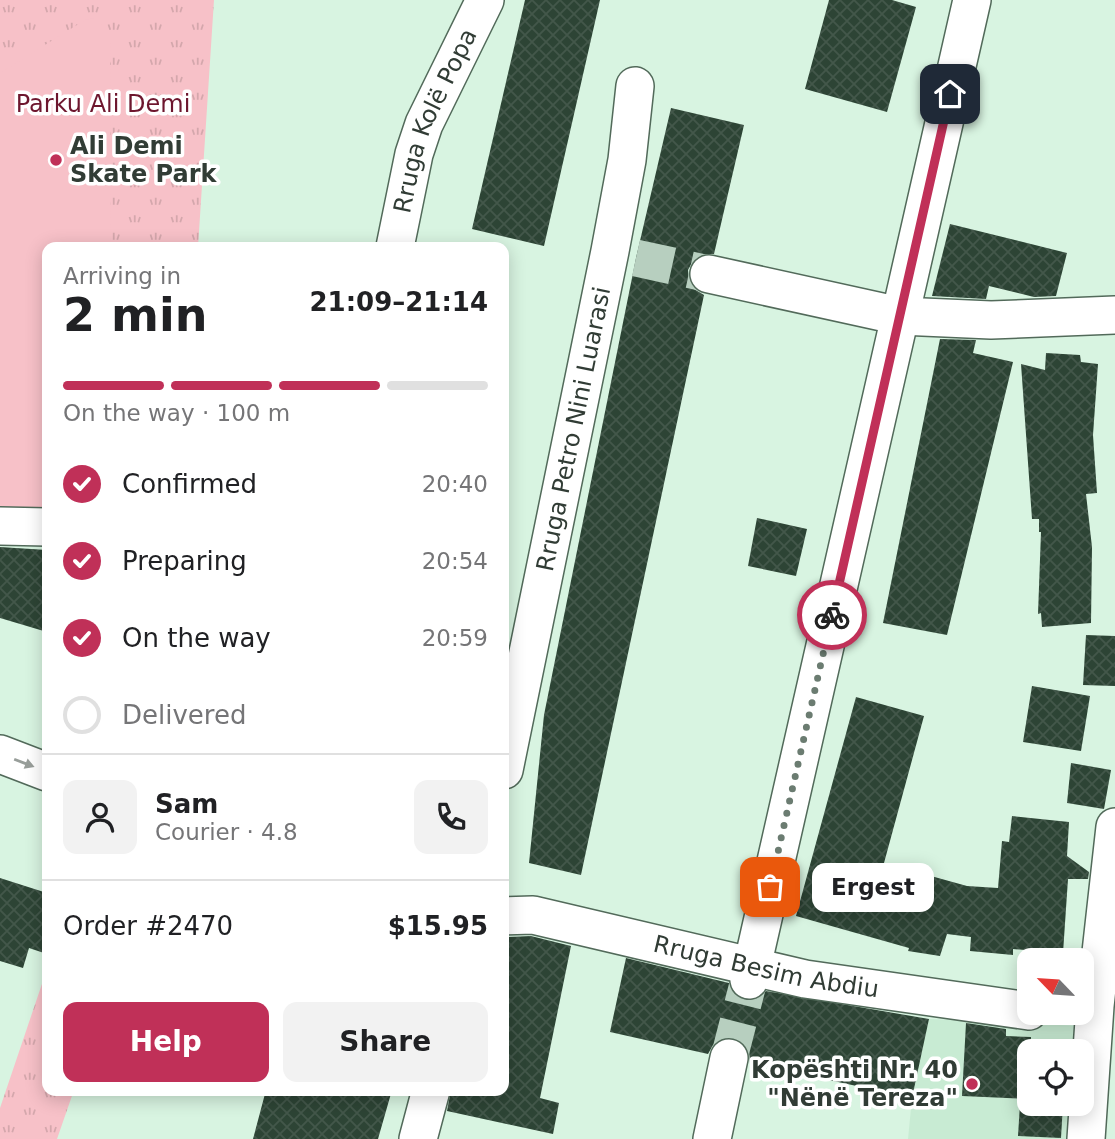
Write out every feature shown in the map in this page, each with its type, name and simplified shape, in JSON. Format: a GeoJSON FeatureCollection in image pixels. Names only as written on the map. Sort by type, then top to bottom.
{"type":"FeatureCollection","features":[{"type":"Feature","properties":{"kind":"street","name":"Rruga Kolë Popa"},"geometry":{"type":"LineString","coordinates":[[396,242],[414,154],[424,124],[485,0]]}},
{"type":"Feature","properties":{"kind":"street"},"geometry":{"type":"LineString","coordinates":[[750,974],[972,0]]}},
{"type":"Feature","properties":{"kind":"street","name":"Rruga Petro Nini Luarasi"},"geometry":{"type":"LineString","coordinates":[[509,748],[623,255],[627,160],[635,86]]}},
{"type":"Feature","properties":{"kind":"street"},"geometry":{"type":"LineString","coordinates":[[709,274],[900,316],[991,320],[1115,315]]}},
{"type":"Feature","properties":{"kind":"street"},"geometry":{"type":"LineString","coordinates":[[0,526],[42,527]]}},
{"type":"Feature","properties":{"kind":"street"},"geometry":{"type":"LineString","coordinates":[[0,754],[42,770]]}},
{"type":"Feature","properties":{"kind":"street"},"geometry":{"type":"LineString","coordinates":[[1086,1139],[1115,827]]}},
{"type":"Feature","properties":{"kind":"street","name":"Rruga Besim Abdiu"},"geometry":{"type":"LineString","coordinates":[[509,916],[533,915],[750,974],[805,979],[942,1001],[1017,1010]]}},
{"type":"Feature","properties":{"kind":"street"},"geometry":{"type":"LineString","coordinates":[[712,1139],[729,1058]]}},
{"type":"Feature","properties":{"kind":"street"},"geometry":{"type":"LineString","coordinates":[[418,1139],[429,1096]]}},
{"type":"Feature","properties":{"kind":"shaded area","name":"Kopështi Nr. 40 \"Nënë Tereza\""},"geometry":{"type":"Polygon","coordinates":[[[929,1019],[1017,1023],[1017,1026],[1082,1026],[1082,1039],[1017,1039],[1017,1116],[1077,1116],[1076,1139],[908,1139],[912,1098],[929,1019]]]}},
{"type":"Feature","properties":{"kind":"green space","name":"Parku Ali Demi"},"geometry":{"type":"Polygon","coordinates":[[[0,0],[214,0],[198,242],[42,242],[42,247],[0,247],[0,0]]]}},
{"type":"Feature","properties":{"kind":"green space","name":"Ali Demi Skate Park"},"geometry":{"type":"Polygon","coordinates":[[[94,18],[108,30],[110,40],[111,242],[42,242],[42,508],[0,508],[0,73],[85,20],[94,18]]]}},
{"type":"Feature","properties":{"kind":"green space"},"geometry":{"type":"Polygon","coordinates":[[[42,984],[42,1096],[72,1096],[57,1139],[0,1139],[0,1108],[42,984]]]}},
{"type":"Feature","properties":{"kind":"building"},"geometry":{"type":"Polygon","coordinates":[[[525,0],[600,0],[544,246],[472,229],[525,0]]]}},
{"type":"Feature","properties":{"kind":"building"},"geometry":{"type":"Polygon","coordinates":[[[829,0],[892,0],[916,7],[887,112],[805,89],[829,0]]]}},
{"type":"Feature","properties":{"kind":"building"},"geometry":{"type":"Polygon","coordinates":[[[671,108],[744,125],[714,254],[703,254],[694,259],[688,270],[689,281],[694,289],[704,295],[581,875],[529,863],[544,715],[636,258],[671,108]]]}},
{"type":"Feature","properties":{"kind":"building"},"geometry":{"type":"Polygon","coordinates":[[[950,224],[1067,253],[1056,296],[1034,297],[989,286],[986,299],[932,296],[950,224]]]}},
{"type":"Feature","properties":{"kind":"building"},"geometry":{"type":"Polygon","coordinates":[[[940,339],[976,340],[973,353],[1013,362],[947,635],[883,623],[940,339]]]}},
{"type":"Feature","properties":{"kind":"building"},"geometry":{"type":"Polygon","coordinates":[[[1046,353],[1080,355],[1081,362],[1098,364],[1093,435],[1097,493],[1086,494],[1092,547],[1091,623],[1042,627],[1041,613],[1038,614],[1041,532],[1039,519],[1032,519],[1021,364],[1045,370],[1046,353]]]}},
{"type":"Feature","properties":{"kind":"building"},"geometry":{"type":"Polygon","coordinates":[[[757,518],[807,529],[796,576],[748,566],[757,518]]]}},
{"type":"Feature","properties":{"kind":"building"},"geometry":{"type":"Polygon","coordinates":[[[0,547],[42,550],[42,631],[0,618],[0,547]]]}},
{"type":"Feature","properties":{"kind":"building"},"geometry":{"type":"Polygon","coordinates":[[[1086,635],[1115,636],[1115,686],[1083,685],[1086,635]]]}},
{"type":"Feature","properties":{"kind":"building"},"geometry":{"type":"Polygon","coordinates":[[[1032,686],[1090,696],[1081,751],[1023,742],[1032,686]]]}},
{"type":"Feature","properties":{"kind":"building"},"geometry":{"type":"Polygon","coordinates":[[[856,697],[924,716],[884,863],[967,886],[998,888],[1002,841],[1009,842],[1012,816],[1069,822],[1067,856],[1089,872],[1088,879],[1068,879],[1063,948],[1017,948],[1013,949],[1013,955],[970,951],[971,937],[947,934],[940,956],[908,951],[909,948],[796,916],[856,697]]]}},
{"type":"Feature","properties":{"kind":"building"},"geometry":{"type":"Polygon","coordinates":[[[1071,763],[1111,770],[1104,809],[1067,803],[1071,763]]]}},
{"type":"Feature","properties":{"kind":"building"},"geometry":{"type":"Polygon","coordinates":[[[0,878],[42,891],[42,952],[29,948],[23,968],[0,961],[0,878]]]}},
{"type":"Feature","properties":{"kind":"building"},"geometry":{"type":"Polygon","coordinates":[[[531,936],[571,946],[540,1098],[559,1103],[553,1134],[447,1111],[450,1096],[509,1096],[509,937],[531,936]]]}},
{"type":"Feature","properties":{"kind":"building"},"geometry":{"type":"Polygon","coordinates":[[[626,958],[729,983],[734,995],[745,1001],[756,1000],[766,991],[929,1019],[912,1098],[750,1063],[749,1051],[742,1042],[734,1038],[722,1038],[713,1045],[708,1054],[610,1032],[626,958]]]}},
{"type":"Feature","properties":{"kind":"building"},"geometry":{"type":"Polygon","coordinates":[[[966,1023],[1006,1029],[1006,1036],[1031,1037],[1017,1039],[1017,1098],[962,1096],[966,1023]]]}},
{"type":"Feature","properties":{"kind":"building"},"geometry":{"type":"Polygon","coordinates":[[[264,1096],[390,1096],[378,1139],[253,1139],[264,1096]]]}},
{"type":"Feature","properties":{"kind":"building"},"geometry":{"type":"Polygon","coordinates":[[[1019,1116],[1062,1116],[1061,1138],[1018,1136],[1019,1116]]]}},
{"type":"Feature","properties":{"kind":"tunnel"},"geometry":{"type":"LineString","coordinates":[[636,258],[709,274]]}},
{"type":"Feature","properties":{"kind":"tunnel"},"geometry":{"type":"LineString","coordinates":[[729,1058],[749,980]]}},
{"type":"Feature","properties":{"kind":"way so far"},"geometry":{"type":"LineString","coordinates":[[770,887],[832,615]]}},
{"type":"Feature","properties":{"kind":"place","name":"Ali Demi Skate Park"},"geometry":{"type":"Point","coordinates":[56,160]}},
{"type":"Feature","properties":{"kind":"place","name":"Ergest"},"geometry":{"type":"Point","coordinates":[770,887]}},
{"type":"Feature","properties":{"kind":"place","name":"Kopështi Nr. 40 \"Nënë Tereza\""},"geometry":{"type":"Point","coordinates":[972,1084]}},
{"type":"Feature","properties":{"kind":"route"},"geometry":{"type":"LineString","coordinates":[[832,615],[950,94]]}}]}
